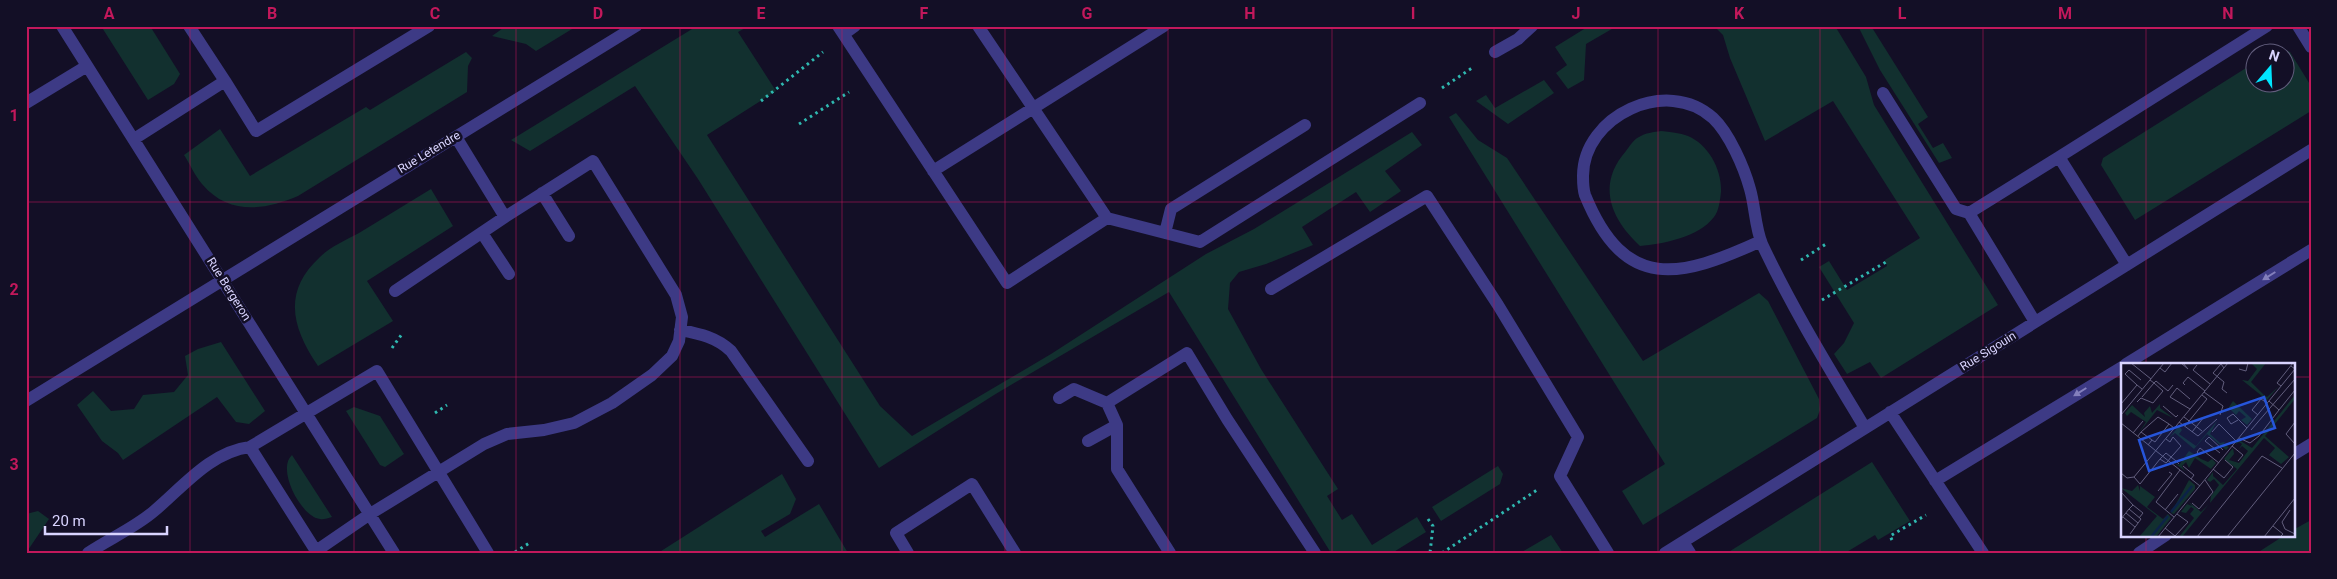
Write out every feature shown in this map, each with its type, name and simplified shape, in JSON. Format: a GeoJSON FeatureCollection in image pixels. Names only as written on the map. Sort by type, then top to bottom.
{"type":"FeatureCollection","features":[{"type":"Feature","properties":{"kind":"street","name":"Rue Bergeron"},"geometry":{"type":"LineString","coordinates":[[62,26],[394,553]]}},
{"type":"Feature","properties":{"kind":"street"},"geometry":{"type":"LineString","coordinates":[[189,26],[256,131],[429,26]]}},
{"type":"Feature","properties":{"kind":"street","name":"Rue Letendre"},"geometry":{"type":"LineString","coordinates":[[26,401],[636,26]]}},
{"type":"Feature","properties":{"kind":"street"},"geometry":{"type":"LineString","coordinates":[[856,26],[841,30],[1007,283],[1107,218]]}},
{"type":"Feature","properties":{"kind":"street"},"geometry":{"type":"LineString","coordinates":[[978,26],[1107,218],[1200,242],[1420,103]]}},
{"type":"Feature","properties":{"kind":"street"},"geometry":{"type":"LineString","coordinates":[[934,171],[1164,26]]}},
{"type":"Feature","properties":{"kind":"street"},"geometry":{"type":"LineString","coordinates":[[1495,52],[1518,39],[1532,26]]}},
{"type":"Feature","properties":{"kind":"street"},"geometry":{"type":"LineString","coordinates":[[1969,213],[2267,26]]}},
{"type":"Feature","properties":{"kind":"street"},"geometry":{"type":"LineString","coordinates":[[2298,26],[2311,47]]}},
{"type":"Feature","properties":{"kind":"street"},"geometry":{"type":"LineString","coordinates":[[26,103],[87,66]]}},
{"type":"Feature","properties":{"kind":"street"},"geometry":{"type":"LineString","coordinates":[[134,139],[225,81]]}},
{"type":"Feature","properties":{"kind":"street"},"geometry":{"type":"LineString","coordinates":[[1883,93],[1956,209],[1969,213],[2035,322]]}},
{"type":"Feature","properties":{"kind":"street"},"geometry":{"type":"LineString","coordinates":[[1761,241],[1716,261],[1684,269],[1660,271],[1633,261],[1613,245],[1595,219],[1584,192],[1583,164],[1592,141],[1610,120],[1636,106],[1663,100],[1683,102],[1712,117],[1727,134],[1750,188],[1761,241],[1783,288],[1864,428]]}},
{"type":"Feature","properties":{"kind":"street"},"geometry":{"type":"LineString","coordinates":[[1165,233],[1171,209],[1305,125]]}},
{"type":"Feature","properties":{"kind":"street"},"geometry":{"type":"LineString","coordinates":[[456,136],[505,217]]}},
{"type":"Feature","properties":{"kind":"street","name":"Rue Sigouin"},"geometry":{"type":"LineString","coordinates":[[1665,553],[2311,150]]}},
{"type":"Feature","properties":{"kind":"street"},"geometry":{"type":"LineString","coordinates":[[2059,157],[2127,265]]}},
{"type":"Feature","properties":{"kind":"street"},"geometry":{"type":"LineString","coordinates":[[250,447],[316,551],[370,514],[484,444],[507,434],[544,430],[574,423],[612,403],[652,375],[672,356],[679,341],[682,317],[676,295],[592,161],[395,291]]}},
{"type":"Feature","properties":{"kind":"street"},"geometry":{"type":"LineString","coordinates":[[542,193],[569,236]]}},
{"type":"Feature","properties":{"kind":"street"},"geometry":{"type":"LineString","coordinates":[[1271,289],[1427,196],[1498,305],[1578,437],[1560,476],[1608,553]]}},
{"type":"Feature","properties":{"kind":"street"},"geometry":{"type":"LineString","coordinates":[[482,233],[509,274]]}},
{"type":"Feature","properties":{"kind":"street"},"geometry":{"type":"LineString","coordinates":[[2128,363],[2311,250]]}},
{"type":"Feature","properties":{"kind":"street"},"geometry":{"type":"LineString","coordinates":[[680,330],[706,335],[721,342],[731,351],[808,462]]}},
{"type":"Feature","properties":{"kind":"street"},"geometry":{"type":"LineString","coordinates":[[1107,403],[1187,353],[1227,419],[1315,553]]}},
{"type":"Feature","properties":{"kind":"street"},"geometry":{"type":"LineString","coordinates":[[1935,481],[2121,367]]}},
{"type":"Feature","properties":{"kind":"street"},"geometry":{"type":"LineString","coordinates":[[88,553],[153,512],[198,472],[233,449],[250,447],[377,371],[488,553]]}},
{"type":"Feature","properties":{"kind":"street"},"geometry":{"type":"LineString","coordinates":[[1059,398],[1074,389],[1107,403],[1117,425],[1118,469],[1170,553]]}},
{"type":"Feature","properties":{"kind":"street"},"geometry":{"type":"LineString","coordinates":[[1890,412],[1983,553]]}},
{"type":"Feature","properties":{"kind":"street"},"geometry":{"type":"LineString","coordinates":[[1088,441],[1117,425]]}},
{"type":"Feature","properties":{"kind":"street"},"geometry":{"type":"LineString","coordinates":[[2294,454],[2311,444]]}},
{"type":"Feature","properties":{"kind":"street"},"geometry":{"type":"LineString","coordinates":[[908,553],[896,533],[972,484],[1015,553]]}},
{"type":"Feature","properties":{"kind":"street"},"geometry":{"type":"LineString","coordinates":[[2138,553],[2164,536]]}},
{"type":"Feature","properties":{"kind":"street"},"geometry":{"type":"LineString","coordinates":[[1683,542],[1690,553]]}},
{"type":"Feature","properties":{"kind":"path"},"geometry":{"type":"LineString","coordinates":[[761,101],[776,91],[841,30]]}},
{"type":"Feature","properties":{"kind":"path"},"geometry":{"type":"LineString","coordinates":[[1420,103],[1495,52]]}},
{"type":"Feature","properties":{"kind":"path"},"geometry":{"type":"LineString","coordinates":[[799,124],[872,77]]}},
{"type":"Feature","properties":{"kind":"path"},"geometry":{"type":"LineString","coordinates":[[1845,287],[1886,262],[1885,260]]}},
{"type":"Feature","properties":{"kind":"path"},"geometry":{"type":"LineString","coordinates":[[1442,553],[1560,476]]}},
{"type":"Feature","properties":{"kind":"path"},"geometry":{"type":"LineString","coordinates":[[1428,519],[1434,526],[1430,553]]}},
{"type":"Feature","properties":{"kind":"path"},"geometry":{"type":"LineString","coordinates":[[1892,540],[1890,536],[1908,526]]}},
{"type":"Feature","properties":{"kind":"path"},"geometry":{"type":"LineString","coordinates":[[513,553],[531,542]]}},
{"type":"Feature","properties":{"kind":"green space"},"geometry":{"type":"Polygon","coordinates":[[[101,26],[150,26],[180,74],[174,84],[148,100],[101,26]]]}},
{"type":"Feature","properties":{"kind":"green space"},"geometry":{"type":"Polygon","coordinates":[[[506,26],[577,26],[536,51],[526,44],[492,36],[506,26]]]}},
{"type":"Feature","properties":{"kind":"green space"},"geometry":{"type":"Polygon","coordinates":[[[697,26],[749,26],[738,32],[776,91],[707,135],[880,406],[912,436],[1051,354],[1206,254],[1254,229],[1412,132],[1422,145],[1385,171],[1401,191],[1370,212],[1356,192],[1302,227],[1313,245],[1266,264],[1239,272],[1230,283],[1228,309],[1261,369],[1338,489],[1327,496],[1342,520],[1352,514],[1372,545],[1417,517],[1426,532],[1392,553],[1331,553],[1169,292],[994,395],[879,468],[698,179],[635,86],[530,151],[511,140],[697,26]]]}},
{"type":"Feature","properties":{"kind":"green space"},"geometry":{"type":"Polygon","coordinates":[[[1589,26],[1617,26],[1586,44],[1584,80],[1568,89],[1556,73],[1567,65],[1555,47],[1589,26]]]}},
{"type":"Feature","properties":{"kind":"green space"},"geometry":{"type":"Polygon","coordinates":[[[1714,26],[1835,26],[1866,77],[1874,105],[1998,305],[1881,378],[1870,362],[1847,374],[1834,354],[1844,343],[1854,323],[1819,267],[1829,261],[1847,290],[1887,266],[1885,260],[1920,238],[1833,101],[1765,141],[1730,58],[1723,35],[1714,26]]]}},
{"type":"Feature","properties":{"kind":"green space"},"geometry":{"type":"Polygon","coordinates":[[[1858,26],[1871,26],[1928,117],[1918,124],[1933,148],[1943,143],[1952,158],[1939,163],[1880,70],[1858,26]]]}},
{"type":"Feature","properties":{"kind":"green space"},"geometry":{"type":"Polygon","coordinates":[[[466,52],[472,58],[468,66],[467,92],[298,196],[286,201],[273,205],[248,207],[236,206],[224,201],[202,184],[184,155],[220,129],[250,176],[366,107],[370,110],[466,52]]]}},
{"type":"Feature","properties":{"kind":"green space"},"geometry":{"type":"Polygon","coordinates":[[[2294,58],[2311,86],[2311,111],[2135,220],[2101,165],[2103,158],[2244,69],[2244,92],[2294,92],[2294,58]]]}},
{"type":"Feature","properties":{"kind":"green space"},"geometry":{"type":"Polygon","coordinates":[[[1544,80],[1554,93],[1508,124],[1476,101],[1486,95],[1495,108],[1544,80]]]}},
{"type":"Feature","properties":{"kind":"green space"},"geometry":{"type":"Polygon","coordinates":[[[1456,113],[1478,140],[1507,158],[1643,361],[1759,293],[1768,301],[1819,399],[1820,410],[1817,418],[1643,525],[1622,491],[1665,464],[1449,117],[1456,113]]]}},
{"type":"Feature","properties":{"kind":"green space"},"geometry":{"type":"Polygon","coordinates":[[[1661,131],[1688,136],[1702,145],[1708,152],[1717,167],[1719,175],[1721,184],[1720,202],[1714,217],[1699,230],[1670,241],[1640,246],[1621,225],[1615,213],[1611,201],[1611,176],[1635,139],[1661,131]]]}},
{"type":"Feature","properties":{"kind":"green space"},"geometry":{"type":"Polygon","coordinates":[[[431,189],[453,226],[367,281],[393,321],[318,366],[302,338],[295,310],[300,283],[308,270],[328,250],[431,189]]]}},
{"type":"Feature","properties":{"kind":"green space"},"geometry":{"type":"Polygon","coordinates":[[[221,342],[265,411],[249,424],[236,422],[217,397],[123,460],[118,453],[102,441],[77,405],[93,391],[111,411],[134,409],[143,395],[174,392],[188,375],[185,356],[198,349],[221,342]]]}},
{"type":"Feature","properties":{"kind":"green space"},"geometry":{"type":"Polygon","coordinates":[[[354,407],[380,416],[404,454],[385,467],[380,465],[346,411],[354,407]]]}},
{"type":"Feature","properties":{"kind":"green space"},"geometry":{"type":"Polygon","coordinates":[[[292,455],[332,517],[321,519],[313,516],[299,502],[293,492],[287,471],[288,462],[292,455]]]}},
{"type":"Feature","properties":{"kind":"green space"},"geometry":{"type":"Polygon","coordinates":[[[1872,462],[1910,521],[1878,540],[1875,535],[1845,553],[1727,553],[1872,462]]]}},
{"type":"Feature","properties":{"kind":"green space"},"geometry":{"type":"Polygon","coordinates":[[[1498,466],[1503,474],[1500,484],[1441,521],[1432,507],[1498,466]]]}},
{"type":"Feature","properties":{"kind":"green space"},"geometry":{"type":"Polygon","coordinates":[[[782,474],[796,499],[790,514],[761,531],[765,537],[819,504],[848,553],[658,553],[782,474]]]}},
{"type":"Feature","properties":{"kind":"green space"},"geometry":{"type":"Polygon","coordinates":[[[38,511],[49,519],[26,553],[26,514],[38,511]]]}},
{"type":"Feature","properties":{"kind":"green space"},"geometry":{"type":"Polygon","coordinates":[[[2311,520],[2311,553],[2257,553],[2283,536],[2294,536],[2294,529],[2311,520]]]}},
{"type":"Feature","properties":{"kind":"green space"},"geometry":{"type":"Polygon","coordinates":[[[1551,535],[1563,553],[1520,553],[1551,535]]]}}]}
